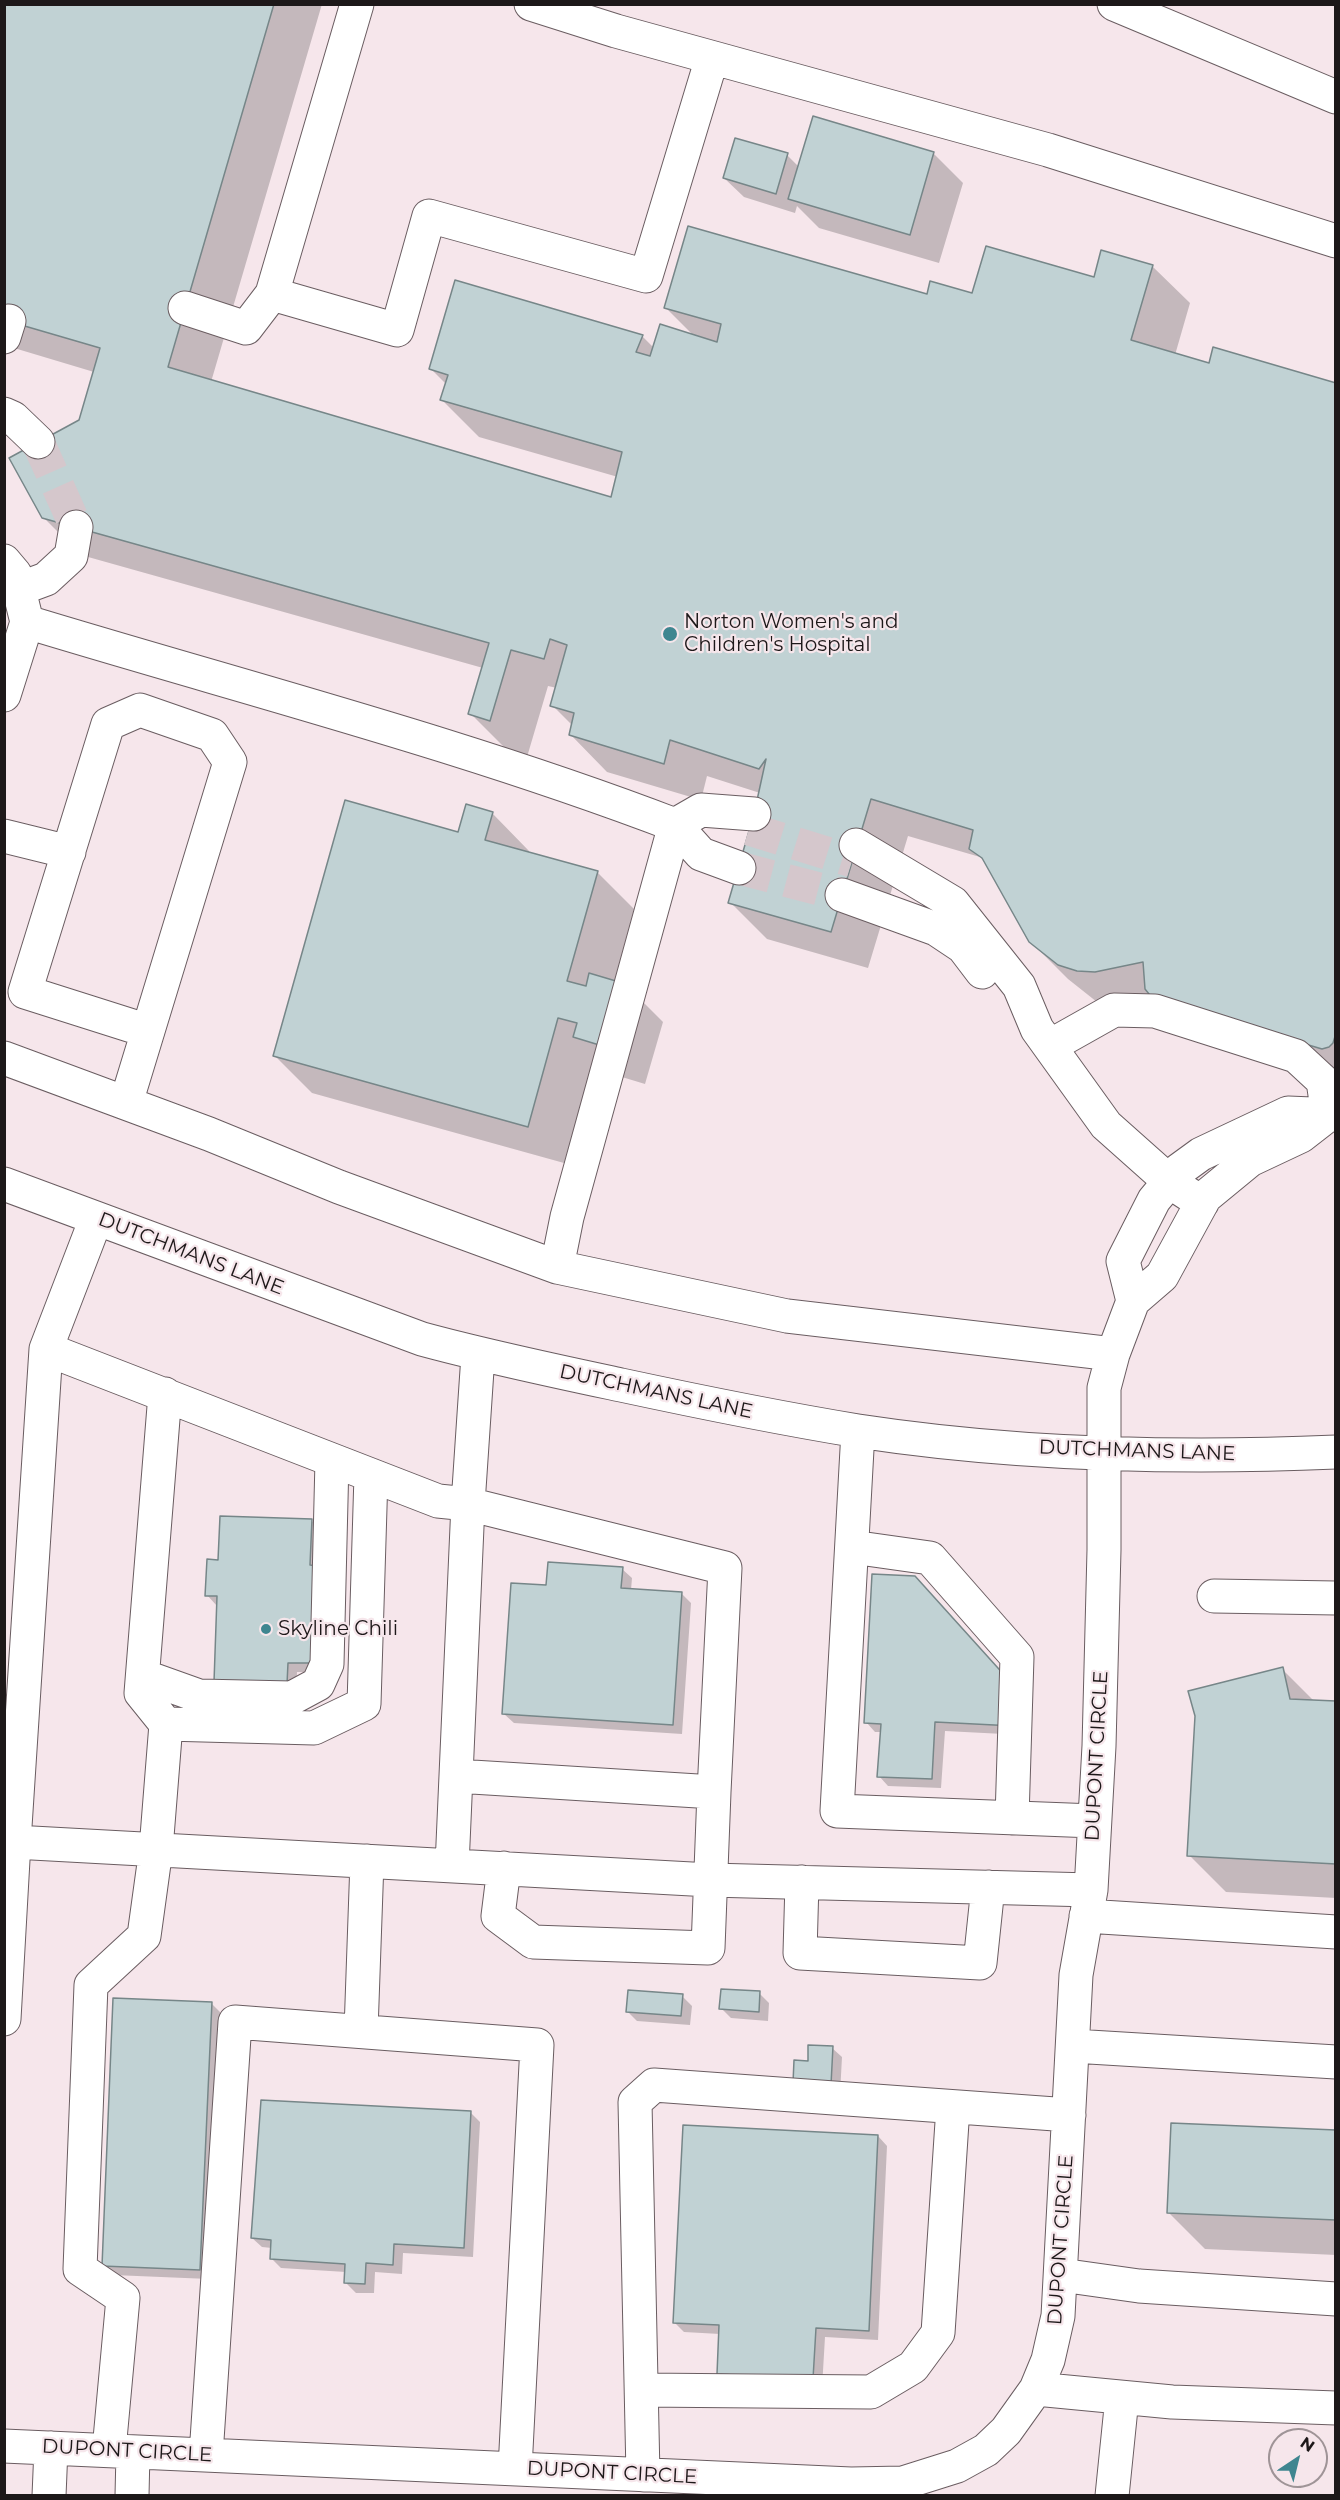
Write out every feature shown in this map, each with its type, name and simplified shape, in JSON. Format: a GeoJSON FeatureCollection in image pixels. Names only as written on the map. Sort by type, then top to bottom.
{"type":"FeatureCollection","features":[{"type":"Feature","properties":{"kind":"main road"},"geometry":{"type":"LineString","coordinates":[[185,308],[246,328],[272,294],[357,4]]}},
{"type":"Feature","properties":{"kind":"main road"},"geometry":{"type":"LineString","coordinates":[[531,4],[712,58],[1048,150],[1335,241]]}},
{"type":"Feature","properties":{"kind":"main road"},"geometry":{"type":"LineString","coordinates":[[1114,4],[1335,97]]}},
{"type":"Feature","properties":{"kind":"main road"},"geometry":{"type":"LineString","coordinates":[[272,294],[397,330],[429,216],[646,276],[712,58]]}},
{"type":"Feature","properties":{"kind":"main road"},"geometry":{"type":"LineString","coordinates":[[4,414],[13,418],[38,442]]}},
{"type":"Feature","properties":{"kind":"main road"},"geometry":{"type":"LineString","coordinates":[[19,589],[46,579],[71,555],[76,528]]}},
{"type":"Feature","properties":{"kind":"main road"},"geometry":{"type":"LineString","coordinates":[[4,561],[15,574],[27,622],[4,695]]}},
{"type":"Feature","properties":{"kind":"main road"},"geometry":{"type":"LineString","coordinates":[[27,622],[195,673],[398,729],[576,787],[675,825],[701,854],[739,867]]}},
{"type":"Feature","properties":{"kind":"main road"},"geometry":{"type":"LineString","coordinates":[[126,1103],[148,1031],[230,762],[212,735],[140,710],[108,724],[26,992],[148,1031]]}},
{"type":"Feature","properties":{"kind":"main road"},"geometry":{"type":"LineString","coordinates":[[557,1267],[567,1218],[675,825],[701,810],[752,821]]}},
{"type":"Feature","properties":{"kind":"main road"},"geometry":{"type":"LineString","coordinates":[[4,836],[69,852]]}},
{"type":"Feature","properties":{"kind":"main road"},"geometry":{"type":"LineString","coordinates":[[854,853],[953,903],[1019,986],[1043,1038],[1106,1125],[1170,1182],[1202,1203]]}},
{"type":"Feature","properties":{"kind":"main road"},"geometry":{"type":"LineString","coordinates":[[842,895],[936,929],[963,947],[1007,1005],[1043,1038]]}},
{"type":"Feature","properties":{"kind":"main road"},"geometry":{"type":"LineString","coordinates":[[1043,1038],[1114,1010],[1155,1011],[1296,1056],[1323,1081],[1332,1115]]}},
{"type":"Feature","properties":{"kind":"main road"},"geometry":{"type":"LineString","coordinates":[[4,1058],[126,1103],[339,1187],[557,1267],[788,1316],[1113,1354]]}},
{"type":"Feature","properties":{"kind":"main road"},"geometry":{"type":"LineString","coordinates":[[1288,1113],[1332,1115],[1300,1136],[1250,1160],[1202,1203],[1162,1276],[1132,1301],[1123,1261],[1154,1200],[1179,1170],[1202,1154],[1288,1113]]}},
{"type":"Feature","properties":{"kind":"main road","name":"DUTCHMANS LANE"},"geometry":{"type":"LineString","coordinates":[[4,1184],[422,1340],[478,1355],[710,1404],[858,1431],[1103,1454],[1170,1456],[1335,1452]]}},
{"type":"Feature","properties":{"kind":"main road"},"geometry":{"type":"LineString","coordinates":[[4,2019],[46,1349],[96,1219]]}},
{"type":"Feature","properties":{"kind":"main road","name":"DUPONT CIRCLE"},"geometry":{"type":"LineString","coordinates":[[4,2446],[515,2469],[549,2483],[643,2475],[834,2490],[903,2483],[942,2483],[957,2466],[986,2450],[1006,2431],[1036,2389],[1048,2360],[1058,2316],[1076,1975],[1088,1903],[1094,1821],[1104,1550],[1104,1388],[1113,1354],[1132,1301]]}},
{"type":"Feature","properties":{"kind":"main road"},"geometry":{"type":"LineString","coordinates":[[46,1349],[438,1501],[468,1504],[725,1568],[708,1948],[533,1942],[498,1916],[504,1869]]}},
{"type":"Feature","properties":{"kind":"main road"},"geometry":{"type":"LineString","coordinates":[[452,1866],[468,1504],[478,1355]]}},
{"type":"Feature","properties":{"kind":"main road"},"geometry":{"type":"LineString","coordinates":[[132,2496],[121,2451],[123,2298],[80,2269],[91,1986],[144,1936],[156,1849],[166,1724],[141,1693],[165,1394]]}},
{"type":"Feature","properties":{"kind":"main road"},"geometry":{"type":"LineString","coordinates":[[858,1431],[837,1811],[1094,1821]]}},
{"type":"Feature","properties":{"kind":"main road"},"geometry":{"type":"LineString","coordinates":[[143,1676],[199,1696],[292,1698],[318,1684],[327,1664],[332,1460]]}},
{"type":"Feature","properties":{"kind":"main road"},"geometry":{"type":"LineString","coordinates":[[166,1724],[314,1728],[364,1704],[371,1475]]}},
{"type":"Feature","properties":{"kind":"main road"},"geometry":{"type":"LineString","coordinates":[[852,1547],[930,1558],[1017,1657],[1012,1818]]}},
{"type":"Feature","properties":{"kind":"main road"},"geometry":{"type":"LineString","coordinates":[[1214,1596],[1335,1598]]}},
{"type":"Feature","properties":{"kind":"main road"},"geometry":{"type":"LineString","coordinates":[[456,1776],[714,1792]]}},
{"type":"Feature","properties":{"kind":"main road"},"geometry":{"type":"LineString","coordinates":[[14,1842],[710,1880],[988,1887],[1088,1903],[1335,1932]]}},
{"type":"Feature","properties":{"kind":"main road"},"geometry":{"type":"LineString","coordinates":[[361,2031],[367,1861]]}},
{"type":"Feature","properties":{"kind":"main road"},"geometry":{"type":"LineString","coordinates":[[802,1882],[800,1953],[980,1963],[988,1887]]}},
{"type":"Feature","properties":{"kind":"main road"},"geometry":{"type":"LineString","coordinates":[[206,2455],[235,2022],[537,2044],[515,2469]]}},
{"type":"Feature","properties":{"kind":"main road"},"geometry":{"type":"LineString","coordinates":[[1073,2046],[1335,2062]]}},
{"type":"Feature","properties":{"kind":"main road"},"geometry":{"type":"LineString","coordinates":[[643,2475],[634,2102],[654,2085],[1069,2115]]}},
{"type":"Feature","properties":{"kind":"main road"},"geometry":{"type":"LineString","coordinates":[[642,2390],[871,2391],[913,2367],[938,2333],[953,2107]]}},
{"type":"Feature","properties":{"kind":"main road"},"geometry":{"type":"LineString","coordinates":[[1061,2275],[1139,2286],[1335,2299]]}},
{"type":"Feature","properties":{"kind":"main road"},"geometry":{"type":"LineString","coordinates":[[1036,2389],[1172,2402],[1335,2408]]}},
{"type":"Feature","properties":{"kind":"main road"},"geometry":{"type":"LineString","coordinates":[[1112,2496],[1122,2398]]}},
{"type":"Feature","properties":{"kind":"main road"},"geometry":{"type":"LineString","coordinates":[[49,2496],[51,2448]]}},
{"type":"Feature","properties":{"kind":"building"},"geometry":{"type":"Polygon","coordinates":[[[4,4],[274,4],[168,367],[611,497],[622,452],[440,400],[448,375],[429,369],[455,280],[643,335],[636,352],[650,356],[660,324],[717,342],[721,324],[664,308],[688,226],[927,294],[930,281],[972,293],[986,246],[1094,277],[1101,250],[1153,265],[1131,340],[1209,363],[1213,347],[1336,383],[1336,1033],[1333,1043],[1322,1049],[1153,999],[1145,989],[1143,962],[1095,972],[1077,971],[1058,965],[1029,942],[982,858],[969,849],[973,830],[871,799],[831,932],[728,903],[754,814],[766,759],[759,769],[670,740],[664,764],[569,735],[574,713],[550,706],[567,645],[550,639],[544,659],[511,650],[490,721],[468,714],[489,643],[42,518],[9,458],[79,420],[100,348],[4,320],[4,4]]]}},
{"type":"Feature","properties":{"kind":"building"},"geometry":{"type":"Polygon","coordinates":[[[813,116],[934,152],[910,235],[788,199],[813,116]]]}},
{"type":"Feature","properties":{"kind":"building"},"geometry":{"type":"Polygon","coordinates":[[[735,138],[788,153],[776,194],[723,178],[735,138]]]}},
{"type":"Feature","properties":{"kind":"building"},"geometry":{"type":"Polygon","coordinates":[[[345,800],[458,832],[466,804],[493,812],[485,840],[598,871],[567,981],[586,986],[589,973],[626,984],[609,1048],[573,1037],[577,1023],[558,1018],[528,1127],[273,1056],[345,800]]]}},
{"type":"Feature","properties":{"kind":"building","name":"Skyline Chili"},"geometry":{"type":"Polygon","coordinates":[[[220,1516],[312,1519],[310,1565],[319,1566],[315,1663],[288,1663],[287,1684],[214,1682],[217,1596],[205,1596],[207,1559],[218,1560],[220,1516]]]}},
{"type":"Feature","properties":{"kind":"building"},"geometry":{"type":"Polygon","coordinates":[[[548,1562],[623,1567],[621,1588],[682,1592],[673,1725],[502,1714],[511,1583],[546,1585],[548,1562]]]}},
{"type":"Feature","properties":{"kind":"building"},"geometry":{"type":"Polygon","coordinates":[[[872,1574],[915,1576],[1016,1688],[1014,1726],[935,1722],[932,1779],[877,1777],[881,1724],[864,1723],[872,1574]]]}},
{"type":"Feature","properties":{"kind":"building"},"geometry":{"type":"Polygon","coordinates":[[[1283,1667],[1290,1699],[1336,1701],[1336,1864],[1187,1856],[1195,1716],[1188,1691],[1283,1667]]]}},
{"type":"Feature","properties":{"kind":"building"},"geometry":{"type":"Polygon","coordinates":[[[721,1989],[760,1991],[759,2012],[719,2009],[721,1989]]]}},
{"type":"Feature","properties":{"kind":"building"},"geometry":{"type":"Polygon","coordinates":[[[628,1990],[683,1994],[681,2016],[626,2012],[628,1990]]]}},
{"type":"Feature","properties":{"kind":"building"},"geometry":{"type":"Polygon","coordinates":[[[113,1998],[212,2002],[200,2270],[102,2266],[113,1998]]]}},
{"type":"Feature","properties":{"kind":"building"},"geometry":{"type":"Polygon","coordinates":[[[808,2045],[833,2046],[831,2085],[793,2083],[794,2060],[808,2061],[808,2045]]]}},
{"type":"Feature","properties":{"kind":"building"},"geometry":{"type":"Polygon","coordinates":[[[261,2100],[471,2111],[464,2248],[394,2244],[393,2265],[366,2263],[365,2284],[344,2283],[345,2264],[270,2259],[271,2240],[251,2238],[261,2100]]]}},
{"type":"Feature","properties":{"kind":"building"},"geometry":{"type":"Polygon","coordinates":[[[1171,2123],[1336,2130],[1336,2220],[1167,2213],[1171,2123]]]}},
{"type":"Feature","properties":{"kind":"building"},"geometry":{"type":"Polygon","coordinates":[[[683,2125],[878,2135],[869,2331],[816,2328],[813,2379],[717,2374],[719,2325],[673,2323],[683,2125]]]}},
{"type":"Feature","properties":{"kind":"tunnel"},"geometry":{"type":"LineString","coordinates":[[38,442],[76,527]]}},
{"type":"Feature","properties":{"kind":"tunnel"},"geometry":{"type":"LineString","coordinates":[[749,829],[852,861]]}},
{"type":"Feature","properties":{"kind":"tunnel"},"geometry":{"type":"LineString","coordinates":[[739,868],[842,895]]}},
{"type":"Feature","properties":{"kind":"place","name":"Norton Women's and Children's Hospital"},"geometry":{"type":"Point","coordinates":[670,634]}},
{"type":"Feature","properties":{"kind":"place","name":"Skyline Chili"},"geometry":{"type":"Point","coordinates":[266,1629]}}]}
